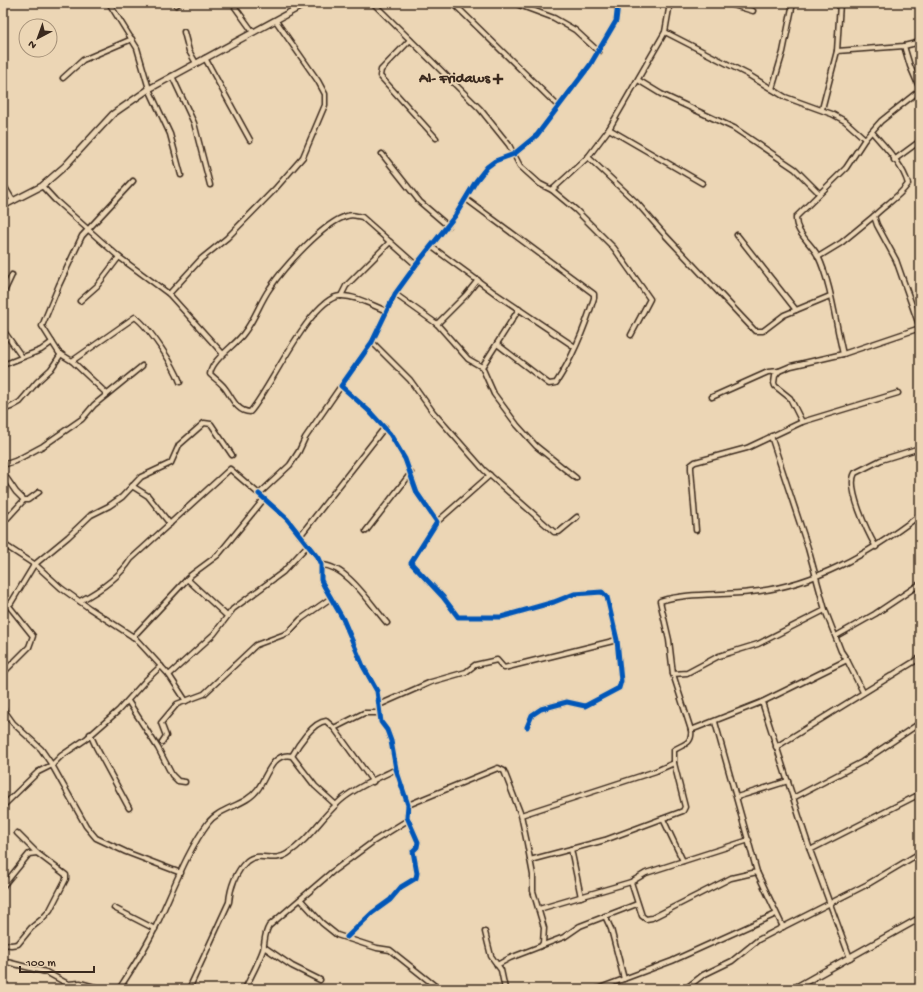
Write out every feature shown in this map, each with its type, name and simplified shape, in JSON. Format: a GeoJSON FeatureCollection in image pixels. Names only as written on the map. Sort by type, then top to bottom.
{"type":"FeatureCollection","features":[{"type":"Feature","properties":{"kind":"street"},"geometry":{"type":"LineString","coordinates":[[110,3],[138,51],[149,89],[170,134],[181,175]]}},
{"type":"Feature","properties":{"kind":"street"},"geometry":{"type":"LineString","coordinates":[[232,3],[253,32]]}},
{"type":"Feature","properties":{"kind":"street"},"geometry":{"type":"LineString","coordinates":[[3,206],[42,186],[65,166],[113,114],[149,89],[307,3]]}},
{"type":"Feature","properties":{"kind":"street"},"geometry":{"type":"LineString","coordinates":[[373,3],[480,109],[497,129],[514,154],[520,166],[540,184],[552,190],[590,223],[614,248],[649,296],[649,303],[631,335]]}},
{"type":"Feature","properties":{"kind":"street"},"geometry":{"type":"LineString","coordinates":[[453,3],[558,106]]}},
{"type":"Feature","properties":{"kind":"street"},"geometry":{"type":"LineString","coordinates":[[260,494],[290,465],[299,451],[304,438],[372,342],[395,294],[416,265],[448,226],[476,181],[487,167],[495,161],[514,154],[537,135],[598,52],[616,21],[618,3]]}},
{"type":"Feature","properties":{"kind":"street"},"geometry":{"type":"LineString","coordinates":[[552,190],[588,157],[609,129],[665,32],[670,3]]}},
{"type":"Feature","properties":{"kind":"street"},"geometry":{"type":"LineString","coordinates":[[726,3],[753,11]]}},
{"type":"Feature","properties":{"kind":"street"},"geometry":{"type":"LineString","coordinates":[[772,89],[783,52],[793,3]]}},
{"type":"Feature","properties":{"kind":"street"},"geometry":{"type":"LineString","coordinates":[[822,109],[837,51],[840,3]]}},
{"type":"Feature","properties":{"kind":"street"},"geometry":{"type":"LineString","coordinates":[[519,5],[554,18],[575,30],[598,52]]}},
{"type":"Feature","properties":{"kind":"street"},"geometry":{"type":"LineString","coordinates":[[169,294],[201,259],[227,238],[276,189],[303,157],[325,105],[325,94],[318,81],[276,21]]}},
{"type":"Feature","properties":{"kind":"street"},"geometry":{"type":"LineString","coordinates":[[184,32],[189,52],[196,63]]}},
{"type":"Feature","properties":{"kind":"street"},"geometry":{"type":"LineString","coordinates":[[665,32],[704,50],[785,97],[822,109],[845,121],[865,139]]}},
{"type":"Feature","properties":{"kind":"street"},"geometry":{"type":"LineString","coordinates":[[63,78],[83,60],[132,39]]}},
{"type":"Feature","properties":{"kind":"street"},"geometry":{"type":"LineString","coordinates":[[410,40],[381,70],[380,76],[436,138]]}},
{"type":"Feature","properties":{"kind":"street"},"geometry":{"type":"LineString","coordinates":[[837,51],[904,46],[920,42]]}},
{"type":"Feature","properties":{"kind":"street"},"geometry":{"type":"LineString","coordinates":[[843,354],[826,276],[818,257],[795,222],[799,213],[846,168],[865,139],[881,121],[920,90],[904,46]]}},
{"type":"Feature","properties":{"kind":"street"},"geometry":{"type":"LineString","coordinates":[[205,58],[250,140]]}},
{"type":"Feature","properties":{"kind":"street"},"geometry":{"type":"LineString","coordinates":[[172,76],[194,123],[210,185]]}},
{"type":"Feature","properties":{"kind":"street"},"geometry":{"type":"LineString","coordinates":[[638,80],[661,94],[734,128],[795,169],[819,193]]}},
{"type":"Feature","properties":{"kind":"street"},"geometry":{"type":"LineString","coordinates":[[609,129],[702,183]]}},
{"type":"Feature","properties":{"kind":"street"},"geometry":{"type":"LineString","coordinates":[[818,257],[841,243],[874,216],[891,199],[902,192],[908,184],[894,160],[872,132]]}},
{"type":"Feature","properties":{"kind":"street"},"geometry":{"type":"LineString","coordinates":[[894,160],[920,141]]}},
{"type":"Feature","properties":{"kind":"street"},"geometry":{"type":"LineString","coordinates":[[382,154],[420,202],[448,226]]}},
{"type":"Feature","properties":{"kind":"street"},"geometry":{"type":"LineString","coordinates":[[588,157],[637,203],[664,235],[755,331],[763,331],[784,315],[830,296]]}},
{"type":"Feature","properties":{"kind":"street"},"geometry":{"type":"LineString","coordinates":[[107,394],[72,361],[62,354],[44,331],[42,326],[78,244],[88,229],[133,181]]}},
{"type":"Feature","properties":{"kind":"street"},"geometry":{"type":"LineString","coordinates":[[3,184],[13,201]]}},
{"type":"Feature","properties":{"kind":"street"},"geometry":{"type":"LineString","coordinates":[[42,186],[118,257],[169,294],[222,354]]}},
{"type":"Feature","properties":{"kind":"street"},"geometry":{"type":"LineString","coordinates":[[466,199],[594,294],[590,310],[575,347],[565,368],[556,382],[550,384],[496,344]]}},
{"type":"Feature","properties":{"kind":"street"},"geometry":{"type":"LineString","coordinates":[[387,311],[341,296],[333,299],[321,307],[304,329],[250,412],[246,412],[233,402],[224,387],[210,374],[222,354],[244,333],[263,298],[282,272],[294,258],[338,220],[354,215],[362,217],[416,265]]}},
{"type":"Feature","properties":{"kind":"street"},"geometry":{"type":"LineString","coordinates":[[712,397],[768,372],[779,371],[791,366],[843,354],[920,328],[896,260],[877,225],[874,216]]}},
{"type":"Feature","properties":{"kind":"street"},"geometry":{"type":"LineString","coordinates":[[737,235],[796,310]]}},
{"type":"Feature","properties":{"kind":"street"},"geometry":{"type":"LineString","coordinates":[[341,296],[346,286],[390,242]]}},
{"type":"Feature","properties":{"kind":"street"},"geometry":{"type":"LineString","coordinates":[[432,247],[575,347]]}},
{"type":"Feature","properties":{"kind":"street"},"geometry":{"type":"LineString","coordinates":[[80,301],[97,286],[118,257]]}},
{"type":"Feature","properties":{"kind":"street"},"geometry":{"type":"LineString","coordinates":[[3,294],[12,275]]}},
{"type":"Feature","properties":{"kind":"street"},"geometry":{"type":"LineString","coordinates":[[437,324],[466,295],[478,280]]}},
{"type":"Feature","properties":{"kind":"street"},"geometry":{"type":"LineString","coordinates":[[395,294],[437,324],[468,359],[482,367],[494,394],[516,425],[536,446],[576,478]]}},
{"type":"Feature","properties":{"kind":"street"},"geometry":{"type":"LineString","coordinates":[[482,367],[519,309]]}},
{"type":"Feature","properties":{"kind":"street"},"geometry":{"type":"LineString","coordinates":[[72,361],[135,317],[174,367],[180,382]]}},
{"type":"Feature","properties":{"kind":"street"},"geometry":{"type":"LineString","coordinates":[[3,330],[22,357]]}},
{"type":"Feature","properties":{"kind":"street"},"geometry":{"type":"LineString","coordinates":[[3,365],[41,350],[52,342]]}},
{"type":"Feature","properties":{"kind":"street"},"geometry":{"type":"LineString","coordinates":[[372,342],[410,380],[433,412],[490,475],[554,532],[559,532],[577,517]]}},
{"type":"Feature","properties":{"kind":"street"},"geometry":{"type":"LineString","coordinates":[[3,410],[20,402],[56,363],[62,354]]}},
{"type":"Feature","properties":{"kind":"street"},"geometry":{"type":"LineString","coordinates":[[3,465],[15,461],[61,434],[82,419],[107,394],[142,366]]}},
{"type":"Feature","properties":{"kind":"street"},"geometry":{"type":"LineString","coordinates":[[779,371],[775,376],[775,386],[790,398],[802,422]]}},
{"type":"Feature","properties":{"kind":"street"},"geometry":{"type":"LineString","coordinates":[[341,386],[384,427],[402,452],[411,473],[417,493],[437,522]]}},
{"type":"Feature","properties":{"kind":"street"},"geometry":{"type":"LineString","coordinates":[[696,530],[692,496],[692,465],[695,462],[747,448],[802,422],[898,394]]}},
{"type":"Feature","properties":{"kind":"street"},"geometry":{"type":"LineString","coordinates":[[9,606],[34,564],[91,515],[109,506],[122,497],[141,476],[171,463],[179,444],[204,423],[211,424],[232,455]]}},
{"type":"Feature","properties":{"kind":"street"},"geometry":{"type":"LineString","coordinates":[[300,536],[384,427]]}},
{"type":"Feature","properties":{"kind":"street"},"geometry":{"type":"LineString","coordinates":[[771,436],[825,610],[841,651],[848,660],[863,692]]}},
{"type":"Feature","properties":{"kind":"street"},"geometry":{"type":"LineString","coordinates":[[876,547],[858,506],[852,481],[853,477],[855,473],[881,460],[920,448]]}},
{"type":"Feature","properties":{"kind":"street"},"geometry":{"type":"LineString","coordinates":[[80,601],[93,594],[118,576],[131,559],[230,469],[260,494],[286,519],[318,558],[321,565],[321,580],[343,618],[363,666],[377,691],[380,722],[387,730],[391,741],[396,770],[408,805],[408,820],[418,842],[417,848],[413,851],[417,876],[401,887],[390,900],[372,913],[347,937]]}},
{"type":"Feature","properties":{"kind":"street"},"geometry":{"type":"LineString","coordinates":[[3,473],[16,492],[24,500]]}},
{"type":"Feature","properties":{"kind":"street"},"geometry":{"type":"LineString","coordinates":[[366,531],[411,473]]}},
{"type":"Feature","properties":{"kind":"street"},"geometry":{"type":"LineString","coordinates":[[490,475],[437,522],[411,563],[443,597],[458,617],[501,617],[574,594],[602,592],[608,597],[617,640],[621,682],[619,688],[584,706],[567,702],[540,709],[532,715],[527,727]]}},
{"type":"Feature","properties":{"kind":"street"},"geometry":{"type":"LineString","coordinates":[[132,486],[148,496],[170,524]]}},
{"type":"Feature","properties":{"kind":"street"},"geometry":{"type":"LineString","coordinates":[[3,523],[24,500],[28,500],[39,492]]}},
{"type":"Feature","properties":{"kind":"street"},"geometry":{"type":"LineString","coordinates":[[133,636],[187,579],[200,567],[218,555],[264,498]]}},
{"type":"Feature","properties":{"kind":"street"},"geometry":{"type":"LineString","coordinates":[[530,860],[612,838],[685,810],[674,763],[674,750],[688,743],[691,738],[691,730],[673,674],[669,640],[660,601],[667,598],[694,595],[752,592],[816,577],[876,547],[920,515]]}},
{"type":"Feature","properties":{"kind":"street"},"geometry":{"type":"LineString","coordinates":[[3,544],[34,564],[80,601],[133,636],[169,675],[186,701]]}},
{"type":"Feature","properties":{"kind":"street"},"geometry":{"type":"LineString","coordinates":[[169,675],[214,634],[233,609],[287,569],[307,546]]}},
{"type":"Feature","properties":{"kind":"street"},"geometry":{"type":"LineString","coordinates":[[321,565],[328,565],[343,572],[387,623]]}},
{"type":"Feature","properties":{"kind":"street"},"geometry":{"type":"LineString","coordinates":[[187,579],[227,616]]}},
{"type":"Feature","properties":{"kind":"street"},"geometry":{"type":"LineString","coordinates":[[836,636],[875,614],[920,584]]}},
{"type":"Feature","properties":{"kind":"street"},"geometry":{"type":"LineString","coordinates":[[162,742],[166,736],[161,726],[162,721],[176,704],[204,694],[256,645],[288,633],[301,619],[331,598]]}},
{"type":"Feature","properties":{"kind":"street"},"geometry":{"type":"LineString","coordinates":[[3,605],[9,606],[33,636],[29,647],[3,673]]}},
{"type":"Feature","properties":{"kind":"street"},"geometry":{"type":"LineString","coordinates":[[673,674],[687,673],[719,656],[758,644],[825,610]]}},
{"type":"Feature","properties":{"kind":"street"},"geometry":{"type":"LineString","coordinates":[[379,705],[431,682],[466,672],[475,665],[498,660],[504,668],[617,640]]}},
{"type":"Feature","properties":{"kind":"street"},"geometry":{"type":"LineString","coordinates":[[776,747],[920,658]]}},
{"type":"Feature","properties":{"kind":"street"},"geometry":{"type":"LineString","coordinates":[[691,730],[715,722],[762,702],[848,660]]}},
{"type":"Feature","properties":{"kind":"street"},"geometry":{"type":"LineString","coordinates":[[3,806],[38,772],[52,765],[90,734],[128,700],[161,666]]}},
{"type":"Feature","properties":{"kind":"street"},"geometry":{"type":"LineString","coordinates":[[128,700],[158,748],[172,775],[178,781],[185,782]]}},
{"type":"Feature","properties":{"kind":"street"},"geometry":{"type":"LineString","coordinates":[[762,702],[810,850],[850,958]]}},
{"type":"Feature","properties":{"kind":"street"},"geometry":{"type":"LineString","coordinates":[[3,709],[13,723],[40,749],[52,765],[86,826],[96,838],[108,845],[181,874]]}},
{"type":"Feature","properties":{"kind":"street"},"geometry":{"type":"LineString","coordinates":[[334,728],[364,712],[379,713]]}},
{"type":"Feature","properties":{"kind":"street"},"geometry":{"type":"LineString","coordinates":[[292,756],[301,740],[322,722],[326,721],[334,728],[373,782]]}},
{"type":"Feature","properties":{"kind":"street"},"geometry":{"type":"LineString","coordinates":[[715,722],[757,872],[783,927]]}},
{"type":"Feature","properties":{"kind":"street"},"geometry":{"type":"LineString","coordinates":[[793,798],[862,762],[920,723]]}},
{"type":"Feature","properties":{"kind":"street"},"geometry":{"type":"LineString","coordinates":[[90,734],[129,808]]}},
{"type":"Feature","properties":{"kind":"street"},"geometry":{"type":"LineString","coordinates":[[119,989],[155,929],[201,834],[209,822],[254,793],[276,760],[287,755],[292,756],[315,786],[336,805]]}},
{"type":"Feature","properties":{"kind":"street"},"geometry":{"type":"LineString","coordinates":[[521,815],[656,771],[674,763]]}},
{"type":"Feature","properties":{"kind":"street"},"geometry":{"type":"LineString","coordinates":[[408,805],[498,768],[502,769],[506,774],[521,815],[534,880],[533,891],[544,928],[543,945]]}},
{"type":"Feature","properties":{"kind":"street"},"geometry":{"type":"LineString","coordinates":[[189,989],[228,902],[235,879],[243,865],[257,856],[275,858],[285,856],[310,836],[336,805],[345,797],[396,770]]}},
{"type":"Feature","properties":{"kind":"street"},"geometry":{"type":"LineString","coordinates":[[737,797],[788,781]]}},
{"type":"Feature","properties":{"kind":"street"},"geometry":{"type":"LineString","coordinates":[[810,850],[920,794]]}},
{"type":"Feature","properties":{"kind":"street"},"geometry":{"type":"LineString","coordinates":[[663,819],[683,861]]}},
{"type":"Feature","properties":{"kind":"street"},"geometry":{"type":"LineString","coordinates":[[245,989],[264,947],[264,937],[268,926],[301,900],[317,884],[362,850],[408,820]]}},
{"type":"Feature","properties":{"kind":"street"},"geometry":{"type":"LineString","coordinates":[[3,944],[18,944],[30,928],[42,919],[50,910],[66,879],[63,872],[37,853],[17,832]]}},
{"type":"Feature","properties":{"kind":"street"},"geometry":{"type":"LineString","coordinates":[[539,909],[630,882],[646,873],[749,840]]}},
{"type":"Feature","properties":{"kind":"street"},"geometry":{"type":"LineString","coordinates":[[571,849],[581,897]]}},
{"type":"Feature","properties":{"kind":"street"},"geometry":{"type":"LineString","coordinates":[[3,886],[29,854],[37,853]]}},
{"type":"Feature","properties":{"kind":"street"},"geometry":{"type":"LineString","coordinates":[[685,989],[703,975],[732,961],[758,940],[830,904],[920,853]]}},
{"type":"Feature","properties":{"kind":"street"},"geometry":{"type":"LineString","coordinates":[[630,882],[642,916],[646,919],[652,918],[731,878],[757,872]]}},
{"type":"Feature","properties":{"kind":"street"},"geometry":{"type":"LineString","coordinates":[[301,900],[334,933],[377,948],[394,952],[439,989]]}},
{"type":"Feature","properties":{"kind":"street"},"geometry":{"type":"LineString","coordinates":[[497,965],[510,958],[564,937],[580,926],[637,904]]}},
{"type":"Feature","properties":{"kind":"street"},"geometry":{"type":"LineString","coordinates":[[114,908],[155,929]]}},
{"type":"Feature","properties":{"kind":"street"},"geometry":{"type":"LineString","coordinates":[[597,989],[672,961],[776,914]]}},
{"type":"Feature","properties":{"kind":"street"},"geometry":{"type":"LineString","coordinates":[[605,916],[611,929],[624,978]]}},
{"type":"Feature","properties":{"kind":"street"},"geometry":{"type":"LineString","coordinates":[[793,989],[804,987],[850,958],[920,918]]}},
{"type":"Feature","properties":{"kind":"street"},"geometry":{"type":"LineString","coordinates":[[485,932],[490,956],[501,970],[505,989]]}},
{"type":"Feature","properties":{"kind":"street"},"geometry":{"type":"LineString","coordinates":[[264,947],[292,966],[320,980]]}},
{"type":"Feature","properties":{"kind":"street"},"geometry":{"type":"LineString","coordinates":[[3,961],[46,972],[68,984],[80,983],[102,989]]}},
{"type":"Feature","properties":{"kind":"street"},"geometry":{"type":"LineString","coordinates":[[494,989],[499,989]]}},
{"type":"Feature","properties":{"kind":"cycle path"},"geometry":{"type":"LineString","coordinates":[[527,727],[532,715],[541,709],[567,702],[585,706],[619,688],[621,681],[617,640],[607,597],[602,592],[574,594],[554,602],[501,617],[458,617],[443,597],[411,563],[437,522],[417,493],[405,459],[390,434],[369,411],[341,386],[372,342],[395,294],[455,216],[476,181],[487,167],[495,161],[514,154],[537,135],[590,65],[616,21],[618,3]]}},
{"type":"Feature","properties":{"kind":"cycle path"},"geometry":{"type":"LineString","coordinates":[[259,494],[287,519],[318,558],[321,565],[321,580],[343,619],[363,666],[377,691],[381,722],[387,730],[391,741],[396,769],[408,805],[407,817],[418,842],[417,847],[413,851],[417,873],[416,878],[401,887],[390,900],[372,913],[347,937]]}},
{"type":"Feature","properties":{"kind":"place","name":"Al- Fridaws"},"geometry":{"type":"Point","coordinates":[498,79]}}]}
